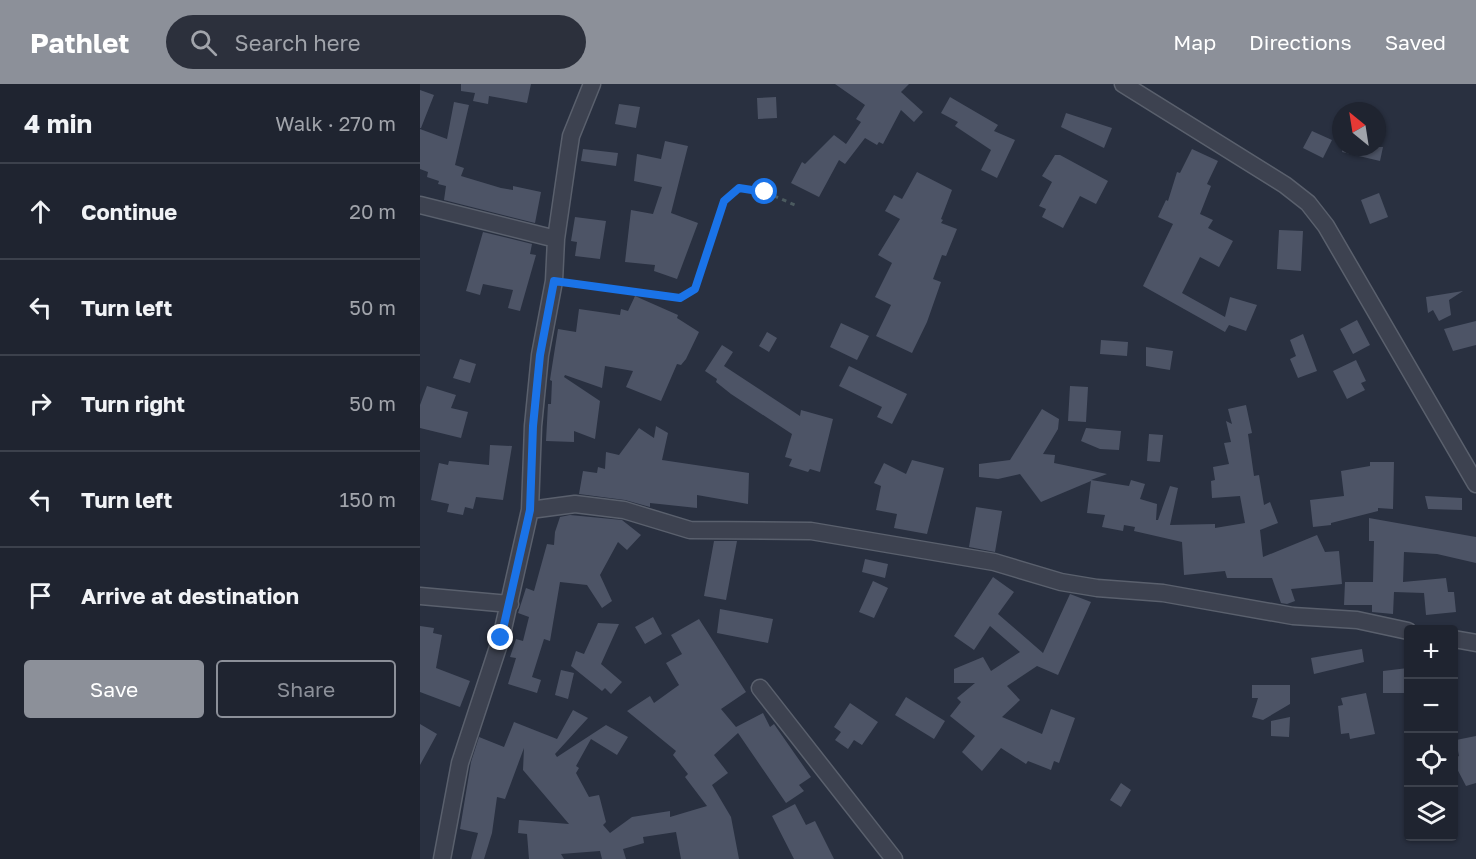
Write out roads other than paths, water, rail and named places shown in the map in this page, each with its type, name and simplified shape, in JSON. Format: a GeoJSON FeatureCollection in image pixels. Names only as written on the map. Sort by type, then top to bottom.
{"type":"FeatureCollection","features":[{"type":"Feature","properties":{"kind":"street"},"geometry":{"type":"LineString","coordinates":[[442,859],[460,763],[510,604],[530,510],[533,426],[540,355],[554,281],[556,239],[571,136],[592,84]]}},
{"type":"Feature","properties":{"kind":"street"},"geometry":{"type":"LineString","coordinates":[[1123,84],[1286,185],[1308,203],[1326,226],[1476,484]]}},
{"type":"Feature","properties":{"kind":"street"},"geometry":{"type":"LineString","coordinates":[[420,206],[556,239]]}},
{"type":"Feature","properties":{"kind":"street"},"geometry":{"type":"LineString","coordinates":[[530,510],[575,504],[624,510],[690,530],[811,531],[994,562],[1061,582],[1097,588],[1163,593],[1293,616],[1357,620],[1404,630]]}},
{"type":"Feature","properties":{"kind":"street"},"geometry":{"type":"LineString","coordinates":[[420,596],[510,604]]}},
{"type":"Feature","properties":{"kind":"street"},"geometry":{"type":"LineString","coordinates":[[1458,640],[1476,643]]}},
{"type":"Feature","properties":{"kind":"street"},"geometry":{"type":"LineString","coordinates":[[760,688],[894,859]]}}]}
